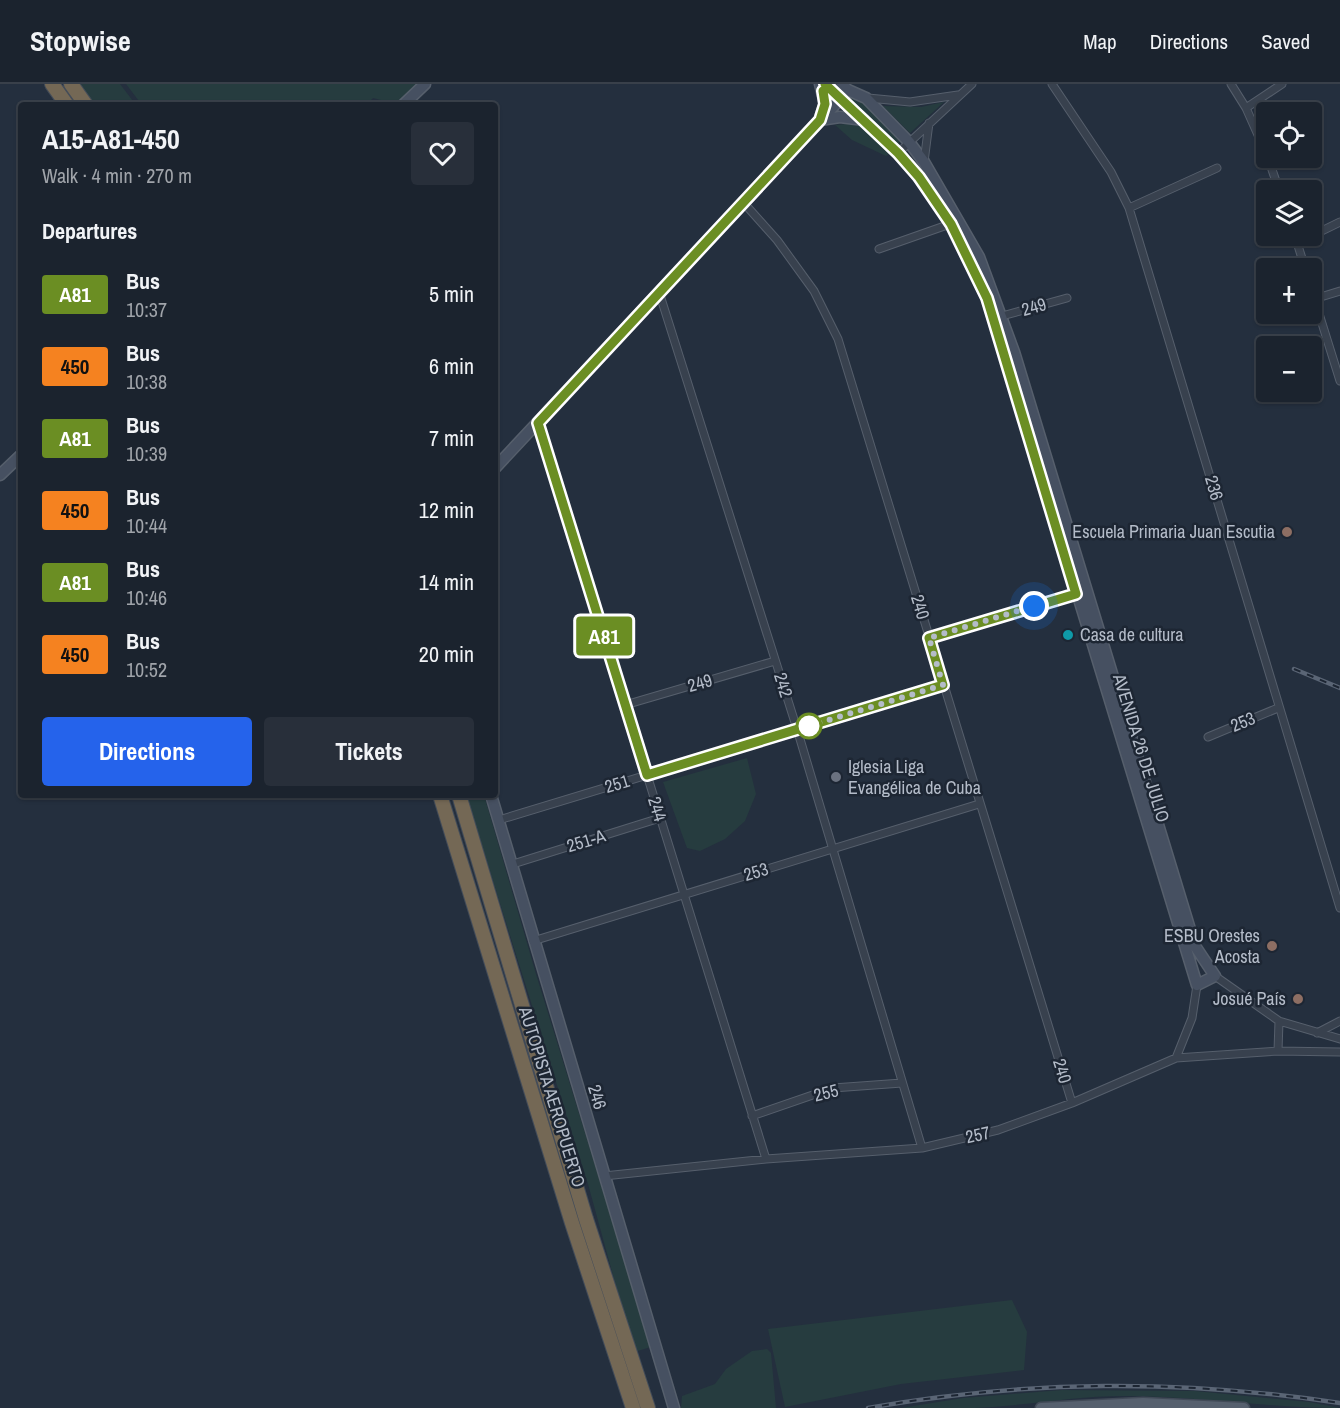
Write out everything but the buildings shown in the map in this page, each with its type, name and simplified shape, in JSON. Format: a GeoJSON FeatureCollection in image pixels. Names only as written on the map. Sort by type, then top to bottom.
{"type":"FeatureCollection","features":[{"type":"Feature","properties":{"kind":"highway"},"geometry":{"type":"LineString","coordinates":[[52,84],[66,102]]}},
{"type":"Feature","properties":{"kind":"highway"},"geometry":{"type":"LineString","coordinates":[[71,84],[84,102]]}},
{"type":"Feature","properties":{"kind":"highway","name":"AUTOPISTA AEROPUERTO"},"geometry":{"type":"LineString","coordinates":[[441,798],[572,1223],[633,1408]]}},
{"type":"Feature","properties":{"kind":"highway","name":"AUTOPISTA AEROPUERTO"},"geometry":{"type":"LineString","coordinates":[[460,798],[586,1219],[648,1408]]}},
{"type":"Feature","properties":{"kind":"highway"},"geometry":{"type":"LineString","coordinates":[[618,1361],[626,1408]]}},
{"type":"Feature","properties":{"kind":"main road"},"geometry":{"type":"LineString","coordinates":[[1047,1408],[1197,1404],[1244,1408]]}},
{"type":"Feature","properties":{"kind":"street"},"geometry":{"type":"LineString","coordinates":[[406,102],[425,84]]}},
{"type":"Feature","properties":{"kind":"street"},"geometry":{"type":"LineString","coordinates":[[820,84],[825,104],[820,120]]}},
{"type":"Feature","properties":{"kind":"street","name":"AVENIDA 26 DE JULIO"},"geometry":{"type":"LineString","coordinates":[[825,84],[866,98],[909,141],[924,162],[955,222],[987,298],[1122,724],[1197,985],[1192,1018],[1176,1058]]}},
{"type":"Feature","properties":{"kind":"street"},"geometry":{"type":"LineString","coordinates":[[898,153],[972,84]]}},
{"type":"Feature","properties":{"kind":"street","name":"236"},"geometry":{"type":"LineString","coordinates":[[1052,84],[1111,172],[1129,208],[1340,908]]}},
{"type":"Feature","properties":{"kind":"street"},"geometry":{"type":"LineString","coordinates":[[1231,84],[1246,108],[1256,130]]}},
{"type":"Feature","properties":{"kind":"street"},"geometry":{"type":"LineString","coordinates":[[1246,108],[1282,84]]}},
{"type":"Feature","properties":{"kind":"street"},"geometry":{"type":"LineString","coordinates":[[498,465],[820,120],[843,91]]}},
{"type":"Feature","properties":{"kind":"street","name":"AVENIDA 26 DE JULIO"},"geometry":{"type":"LineString","coordinates":[[843,91],[865,120],[919,177],[980,257],[1002,316],[1081,592]]}},
{"type":"Feature","properties":{"kind":"street"},"geometry":{"type":"LineString","coordinates":[[866,98],[910,102],[960,94]]}},
{"type":"Feature","properties":{"kind":"street"},"geometry":{"type":"LineString","coordinates":[[820,120],[840,117],[865,120]]}},
{"type":"Feature","properties":{"kind":"street"},"geometry":{"type":"LineString","coordinates":[[924,162],[929,123]]}},
{"type":"Feature","properties":{"kind":"street"},"geometry":{"type":"LineString","coordinates":[[1129,208],[1217,168]]}},
{"type":"Feature","properties":{"kind":"street","name":"240"},"geometry":{"type":"LineString","coordinates":[[743,202],[777,240],[814,291],[838,339],[1072,1103]]}},
{"type":"Feature","properties":{"kind":"street"},"geometry":{"type":"LineString","coordinates":[[879,249],[955,222]]}},
{"type":"Feature","properties":{"kind":"street"},"geometry":{"type":"LineString","coordinates":[[1322,229],[1340,222]]}},
{"type":"Feature","properties":{"kind":"street"},"geometry":{"type":"LineString","coordinates":[[1322,297],[1340,291]]}},
{"type":"Feature","properties":{"kind":"street","name":"242"},"geometry":{"type":"LineString","coordinates":[[659,292],[797,729],[922,1148]]}},
{"type":"Feature","properties":{"kind":"street","name":"249"},"geometry":{"type":"LineString","coordinates":[[1002,316],[1067,298]]}},
{"type":"Feature","properties":{"kind":"street"},"geometry":{"type":"LineString","coordinates":[[1322,323],[1340,381]]}},
{"type":"Feature","properties":{"kind":"street","name":"244"},"geometry":{"type":"LineString","coordinates":[[538,423],[766,1160]]}},
{"type":"Feature","properties":{"kind":"street"},"geometry":{"type":"LineString","coordinates":[[0,475],[18,458]]}},
{"type":"Feature","properties":{"kind":"street"},"geometry":{"type":"LineString","coordinates":[[929,638],[1081,592]]}},
{"type":"Feature","properties":{"kind":"street","name":"249"},"geometry":{"type":"LineString","coordinates":[[625,705],[776,661]]}},
{"type":"Feature","properties":{"kind":"street","name":"251"},"geometry":{"type":"LineString","coordinates":[[499,820],[943,685]]}},
{"type":"Feature","properties":{"kind":"street","name":"253"},"geometry":{"type":"LineString","coordinates":[[1208,737],[1278,708]]}},
{"type":"Feature","properties":{"kind":"street","name":"AVENIDA 26 DE JULIO"},"geometry":{"type":"LineString","coordinates":[[1133,760],[1195,945],[1215,976],[1279,1021],[1317,1034]]}},
{"type":"Feature","properties":{"kind":"street","name":"246"},"geometry":{"type":"LineString","coordinates":[[492,798],[674,1408]]}},
{"type":"Feature","properties":{"kind":"street","name":"253"},"geometry":{"type":"LineString","coordinates":[[533,941],[980,804]]}},
{"type":"Feature","properties":{"kind":"street","name":"251-A"},"geometry":{"type":"LineString","coordinates":[[513,864],[660,818]]}},
{"type":"Feature","properties":{"kind":"street"},"geometry":{"type":"LineString","coordinates":[[1197,985],[1215,976]]}},
{"type":"Feature","properties":{"kind":"street"},"geometry":{"type":"LineString","coordinates":[[1278,1052],[1279,1021]]}},
{"type":"Feature","properties":{"kind":"street"},"geometry":{"type":"LineString","coordinates":[[1317,1034],[1340,1021]]}},
{"type":"Feature","properties":{"kind":"street"},"geometry":{"type":"LineString","coordinates":[[1317,1034],[1340,1039]]}},
{"type":"Feature","properties":{"kind":"street","name":"257"},"geometry":{"type":"LineString","coordinates":[[604,1176],[922,1148],[998,1130],[1072,1103],[1176,1058],[1278,1052],[1340,1052]]}},
{"type":"Feature","properties":{"kind":"street","name":"255"},"geometry":{"type":"LineString","coordinates":[[752,1116],[833,1088],[902,1083]]}},
{"type":"Feature","properties":{"kind":"green space"},"geometry":{"type":"Polygon","coordinates":[[[78,84],[120,84],[134,102],[91,102],[78,84]]]}},
{"type":"Feature","properties":{"kind":"green space"},"geometry":{"type":"Polygon","coordinates":[[[126,84],[425,84],[406,102],[388,102],[373,98],[369,102],[140,102],[126,84]]]}},
{"type":"Feature","properties":{"kind":"green space"},"geometry":{"type":"Polygon","coordinates":[[[852,95],[861,100],[901,138],[899,143],[893,142],[849,99],[852,95]]]}},
{"type":"Feature","properties":{"kind":"green space"},"geometry":{"type":"Polygon","coordinates":[[[944,102],[910,133],[883,106],[921,107],[944,102]]]}},
{"type":"Feature","properties":{"kind":"green space"},"geometry":{"type":"Polygon","coordinates":[[[848,124],[864,127],[889,154],[886,156],[852,140],[835,125],[848,124]]]}},
{"type":"Feature","properties":{"kind":"green space"},"geometry":{"type":"Polygon","coordinates":[[[747,758],[756,794],[745,821],[725,839],[700,851],[687,848],[663,782],[747,758]]]}},
{"type":"Feature","properties":{"kind":"green space"},"geometry":{"type":"Polygon","coordinates":[[[467,798],[485,798],[536,974],[651,1347],[634,1352],[588,1184],[467,798]]]}},
{"type":"Feature","properties":{"kind":"green space"},"geometry":{"type":"Polygon","coordinates":[[[1012,1300],[1027,1332],[1024,1370],[901,1384],[785,1407],[768,1329],[1012,1300]]]}},
{"type":"Feature","properties":{"kind":"green space"},"geometry":{"type":"Polygon","coordinates":[[[767,1349],[771,1353],[776,1408],[681,1408],[682,1396],[715,1384],[726,1369],[752,1351],[767,1349]]]}},
{"type":"Feature","properties":{"kind":"green space"},"geometry":{"type":"Polygon","coordinates":[[[1062,1390],[1195,1391],[1309,1402],[1340,1408],[1125,1396],[974,1408],[901,1408],[963,1398],[1062,1390]]]}},
{"type":"Feature","properties":{"kind":"railway"},"geometry":{"type":"LineString","coordinates":[[1294,669],[1340,688]]}},
{"type":"Feature","properties":{"kind":"railway"},"geometry":{"type":"LineString","coordinates":[[868,1408],[987,1392],[1104,1386],[1221,1390],[1340,1403]]}},
{"type":"Feature","properties":{"kind":"bus line","name":"A81"},"geometry":{"type":"LineString","coordinates":[[823,91],[825,104],[820,120],[538,423],[647,775],[943,685],[929,638],[1076,594],[987,298],[951,224],[919,177],[898,153],[825,84]]}},
{"type":"Feature","properties":{"kind":"place","name":"Escuela Primaria Juan Escutia"},"geometry":{"type":"Point","coordinates":[1287,532]}},
{"type":"Feature","properties":{"kind":"place","name":"Casa de cultura"},"geometry":{"type":"Point","coordinates":[1068,635]}},
{"type":"Feature","properties":{"kind":"place","name":"Iglesia Liga Evangélica de Cuba"},"geometry":{"type":"Point","coordinates":[836,777]}},
{"type":"Feature","properties":{"kind":"place","name":"ESBU Orestes Acosta"},"geometry":{"type":"Point","coordinates":[1272,946]}},
{"type":"Feature","properties":{"kind":"place","name":"Josué País"},"geometry":{"type":"Point","coordinates":[1298,999]}},
{"type":"Feature","properties":{"kind":"route"},"geometry":{"type":"LineString","coordinates":[[809,726],[943,685],[929,638],[1034,606]]}}]}
